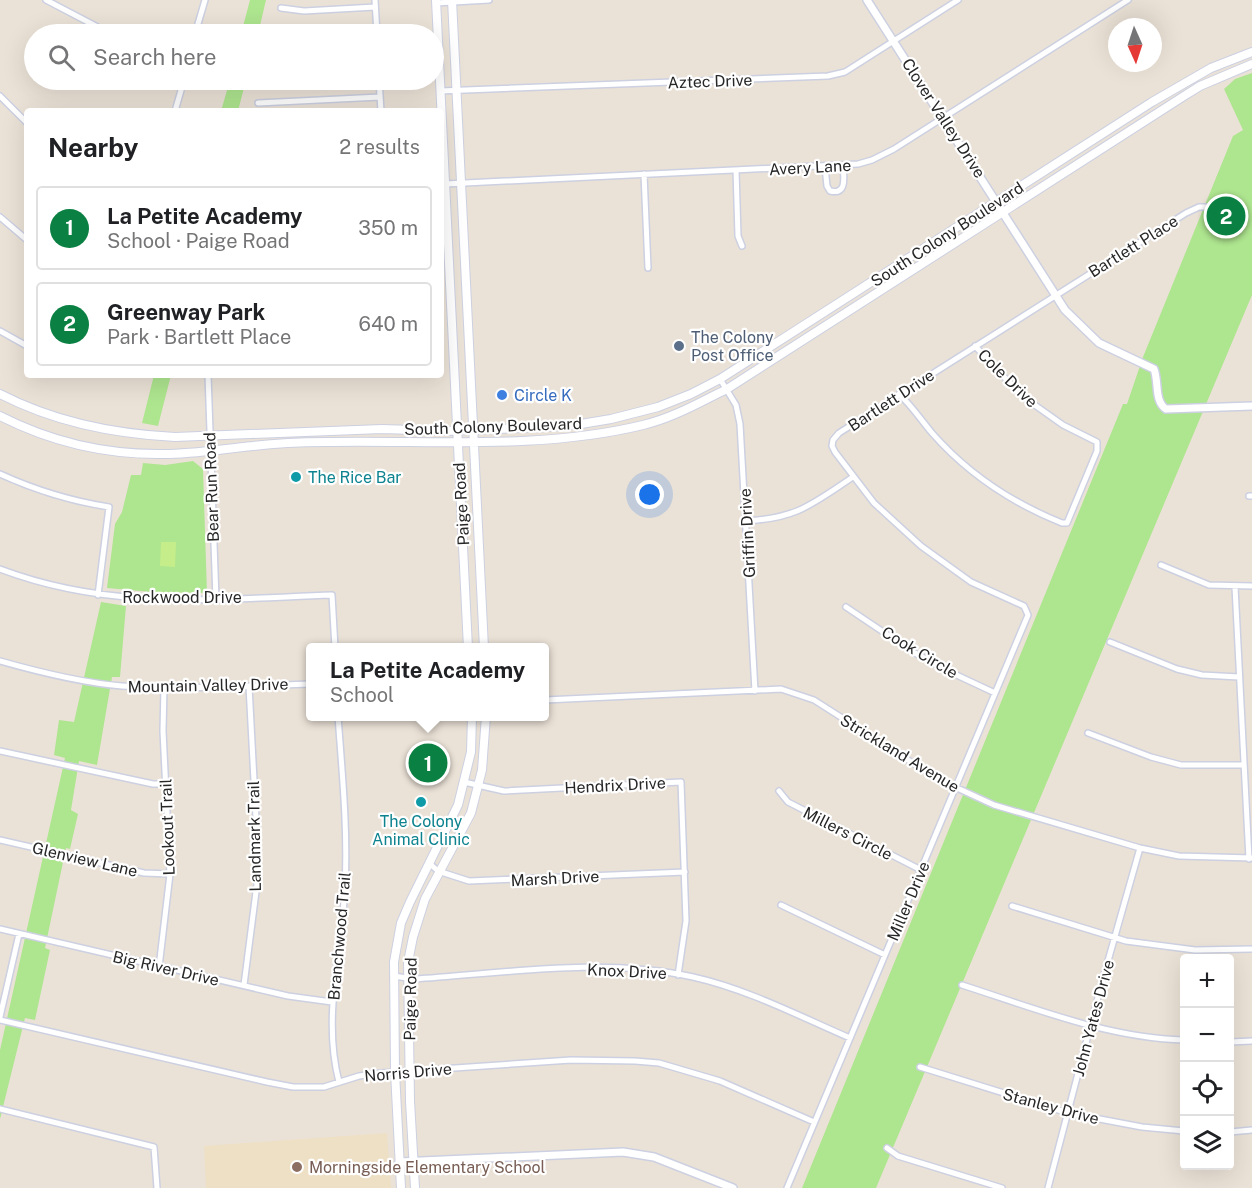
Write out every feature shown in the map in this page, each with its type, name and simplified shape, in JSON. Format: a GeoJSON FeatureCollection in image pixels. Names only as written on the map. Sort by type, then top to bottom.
{"type":"FeatureCollection","features":[{"type":"Feature","properties":{"kind":"main road","name":"Paige Road"},"geometry":{"type":"LineString","coordinates":[[436,1],[437,24]]}},
{"type":"Feature","properties":{"kind":"main road","name":"Paige Road"},"geometry":{"type":"LineString","coordinates":[[452,1],[484,643]]}},
{"type":"Feature","properties":{"kind":"main road","name":"South Colony Boulevard"},"geometry":{"type":"LineString","coordinates":[[0,394],[44,413],[94,427],[152,436],[209,436],[368,429],[472,430],[548,427],[611,419],[658,407],[720,379],[1191,78],[1252,52]]}},
{"type":"Feature","properties":{"kind":"main road","name":"South Colony Boulevard"},"geometry":{"type":"LineString","coordinates":[[0,416],[28,429],[75,444],[105,450],[159,454],[310,442],[458,443],[565,437],[645,424],[670,416],[727,389],[1192,91],[1252,64]]}},
{"type":"Feature","properties":{"kind":"main road","name":"Paige Road"},"geometry":{"type":"LineString","coordinates":[[440,91],[441,108]]}},
{"type":"Feature","properties":{"kind":"main road","name":"Paige Road"},"geometry":{"type":"LineString","coordinates":[[444,165],[468,643]]}},
{"type":"Feature","properties":{"kind":"main road"},"geometry":{"type":"LineString","coordinates":[[835,306],[841,316]]}},
{"type":"Feature","properties":{"kind":"main road"},"geometry":{"type":"LineString","coordinates":[[452,334],[468,330]]}},
{"type":"Feature","properties":{"kind":"main road"},"geometry":{"type":"LineString","coordinates":[[658,407],[670,416]]}},
{"type":"Feature","properties":{"kind":"main road"},"geometry":{"type":"LineString","coordinates":[[611,419],[613,431]]}},
{"type":"Feature","properties":{"kind":"main road"},"geometry":{"type":"LineString","coordinates":[[368,429],[377,442]]}},
{"type":"Feature","properties":{"kind":"main road"},"geometry":{"type":"LineString","coordinates":[[310,431],[310,442]]}},
{"type":"Feature","properties":{"kind":"main road"},"geometry":{"type":"LineString","coordinates":[[464,568],[479,568]]}},
{"type":"Feature","properties":{"kind":"main road","name":"Paige Road"},"geometry":{"type":"LineString","coordinates":[[401,1188],[393,976],[401,923],[450,825],[471,752],[472,721]]}},
{"type":"Feature","properties":{"kind":"main road","name":"Paige Road"},"geometry":{"type":"LineString","coordinates":[[415,1188],[408,962],[417,922],[438,871],[464,830],[479,786],[486,721]]}},
{"type":"Feature","properties":{"kind":"street"},"geometry":{"type":"LineString","coordinates":[[46,0],[92,24]]}},
{"type":"Feature","properties":{"kind":"street"},"geometry":{"type":"LineString","coordinates":[[198,24],[205,0]]}},
{"type":"Feature","properties":{"kind":"street"},"geometry":{"type":"LineString","coordinates":[[436,1],[489,0]]}},
{"type":"Feature","properties":{"kind":"street","name":"Clover Valley Drive"},"geometry":{"type":"LineString","coordinates":[[867,0],[1071,316],[1099,343],[1154,369],[1157,377],[1158,400],[1166,409],[1252,406]]}},
{"type":"Feature","properties":{"kind":"street","name":"Aztec Drive"},"geometry":{"type":"LineString","coordinates":[[440,91],[828,76],[845,72],[958,0]]}},
{"type":"Feature","properties":{"kind":"street","name":"Avery Lane"},"geometry":{"type":"LineString","coordinates":[[445,184],[843,166],[872,160],[884,155],[1128,0]]}},
{"type":"Feature","properties":{"kind":"street"},"geometry":{"type":"LineString","coordinates":[[281,8],[304,12],[375,3],[376,24]]}},
{"type":"Feature","properties":{"kind":"street"},"geometry":{"type":"LineString","coordinates":[[176,108],[180,90]]}},
{"type":"Feature","properties":{"kind":"street"},"geometry":{"type":"LineString","coordinates":[[380,90],[381,108]]}},
{"type":"Feature","properties":{"kind":"street"},"geometry":{"type":"LineString","coordinates":[[0,96],[24,120]]}},
{"type":"Feature","properties":{"kind":"street"},"geometry":{"type":"LineString","coordinates":[[258,103],[380,97]]}},
{"type":"Feature","properties":{"kind":"street"},"geometry":{"type":"LineString","coordinates":[[825,167],[827,186],[830,191],[835,192],[841,190],[844,185],[843,166]]}},
{"type":"Feature","properties":{"kind":"street"},"geometry":{"type":"LineString","coordinates":[[736,170],[738,236],[742,246]]}},
{"type":"Feature","properties":{"kind":"street"},"geometry":{"type":"LineString","coordinates":[[644,174],[648,268]]}},
{"type":"Feature","properties":{"kind":"street","name":"Bartlett Place"},"geometry":{"type":"LineString","coordinates":[[1056,295],[1186,213],[1198,207],[1213,207]]}},
{"type":"Feature","properties":{"kind":"street"},"geometry":{"type":"LineString","coordinates":[[0,217],[24,237]]}},
{"type":"Feature","properties":{"kind":"street","name":"Bartlett Drive"},"geometry":{"type":"LineString","coordinates":[[1028,615],[1024,606],[971,582],[933,557],[890,519],[853,477],[832,446],[833,440],[840,433],[1056,295]]}},
{"type":"Feature","properties":{"kind":"street"},"geometry":{"type":"LineString","coordinates":[[0,331],[24,344]]}},
{"type":"Feature","properties":{"kind":"street","name":"Cole Drive"},"geometry":{"type":"LineString","coordinates":[[899,394],[933,434],[971,471],[1014,501],[1062,523],[1067,523],[1097,451],[1097,442],[1063,425],[1022,396],[975,346]]}},
{"type":"Feature","properties":{"kind":"street","name":"Bear Run Road"},"geometry":{"type":"LineString","coordinates":[[208,378],[216,599]]}},
{"type":"Feature","properties":{"kind":"street","name":"Griffin Drive"},"geometry":{"type":"LineString","coordinates":[[720,379],[736,405],[740,424],[755,691]]}},
{"type":"Feature","properties":{"kind":"street"},"geometry":{"type":"LineString","coordinates":[[0,474],[70,500],[109,507],[98,595]]}},
{"type":"Feature","properties":{"kind":"street"},"geometry":{"type":"LineString","coordinates":[[746,521],[785,517],[819,501],[853,477]]}},
{"type":"Feature","properties":{"kind":"street"},"geometry":{"type":"LineString","coordinates":[[1161,565],[1209,585],[1252,586]]}},
{"type":"Feature","properties":{"kind":"street","name":"Rockwood Drive"},"geometry":{"type":"LineString","coordinates":[[0,569],[49,585],[98,595],[157,600],[332,595],[335,643]]}},
{"type":"Feature","properties":{"kind":"street"},"geometry":{"type":"LineString","coordinates":[[1235,587],[1243,765],[1251,858]]}},
{"type":"Feature","properties":{"kind":"street","name":"Cook Circle"},"geometry":{"type":"LineString","coordinates":[[846,607],[913,652],[995,693]]}},
{"type":"Feature","properties":{"kind":"street","name":"Miller Drive"},"geometry":{"type":"LineString","coordinates":[[787,1188],[1028,615]]}},
{"type":"Feature","properties":{"kind":"street"},"geometry":{"type":"LineString","coordinates":[[1110,642],[1177,669],[1202,675],[1239,677]]}},
{"type":"Feature","properties":{"kind":"street","name":"Mountain Valley Drive"},"geometry":{"type":"LineString","coordinates":[[0,661],[121,686],[207,688],[306,684]]}},
{"type":"Feature","properties":{"kind":"street","name":"Landmark Trail"},"geometry":{"type":"LineString","coordinates":[[244,985],[257,884],[257,837],[249,686]]}},
{"type":"Feature","properties":{"kind":"street","name":"Lookout Trail"},"geometry":{"type":"LineString","coordinates":[[159,967],[170,874],[163,731],[164,687]]}},
{"type":"Feature","properties":{"kind":"street","name":"Strickland Avenue"},"geometry":{"type":"LineString","coordinates":[[549,700],[781,689],[807,696],[916,765],[994,805],[1140,848],[1179,856],[1251,858]]}},
{"type":"Feature","properties":{"kind":"street","name":"Branchwood Trail"},"geometry":{"type":"LineString","coordinates":[[338,721],[345,887],[332,1002],[333,1059],[339,1083]]}},
{"type":"Feature","properties":{"kind":"street"},"geometry":{"type":"LineString","coordinates":[[1088,733],[1151,757],[1182,765],[1243,765]]}},
{"type":"Feature","properties":{"kind":"street"},"geometry":{"type":"LineString","coordinates":[[0,751],[153,784],[166,784]]}},
{"type":"Feature","properties":{"kind":"street","name":"Hendrix Drive"},"geometry":{"type":"LineString","coordinates":[[464,782],[504,791],[681,782],[686,921],[678,975]]}},
{"type":"Feature","properties":{"kind":"street","name":"Millers Circle"},"geometry":{"type":"LineString","coordinates":[[779,791],[788,802],[921,870]]}},
{"type":"Feature","properties":{"kind":"street","name":"Glenview Lane"},"geometry":{"type":"LineString","coordinates":[[0,840],[144,873],[170,874]]}},
{"type":"Feature","properties":{"kind":"street","name":"John Yates Drive"},"geometry":{"type":"LineString","coordinates":[[1048,1188],[1140,848]]}},
{"type":"Feature","properties":{"kind":"street","name":"Marsh Drive"},"geometry":{"type":"LineString","coordinates":[[429,863],[438,871],[462,879],[486,881],[685,872]]}},
{"type":"Feature","properties":{"kind":"street"},"geometry":{"type":"LineString","coordinates":[[781,904],[885,955]]}},
{"type":"Feature","properties":{"kind":"street"},"geometry":{"type":"LineString","coordinates":[[1012,906],[1126,941],[1195,950],[1252,949]]}},
{"type":"Feature","properties":{"kind":"street","name":"Big River Drive"},"geometry":{"type":"LineString","coordinates":[[0,929],[159,967],[305,999],[332,1002]]}},
{"type":"Feature","properties":{"kind":"street"},"geometry":{"type":"LineString","coordinates":[[0,1018],[19,934]]}},
{"type":"Feature","properties":{"kind":"street","name":"Knox Drive"},"geometry":{"type":"LineString","coordinates":[[393,976],[407,978],[571,968],[625,969],[694,977],[747,995],[850,1038]]}},
{"type":"Feature","properties":{"kind":"street"},"geometry":{"type":"LineString","coordinates":[[962,985],[1091,1025],[1126,1033],[1180,1039]]}},
{"type":"Feature","properties":{"kind":"street","name":"Norris Drive"},"geometry":{"type":"LineString","coordinates":[[0,1018],[305,1088],[324,1087],[359,1076],[395,1072],[571,1060],[659,1063],[720,1081],[814,1122]]}},
{"type":"Feature","properties":{"kind":"street"},"geometry":{"type":"LineString","coordinates":[[1234,1042],[1252,1041]]}},
{"type":"Feature","properties":{"kind":"street","name":"Stanley Drive"},"geometry":{"type":"LineString","coordinates":[[920,1067],[1068,1113],[1142,1127],[1180,1131]]}},
{"type":"Feature","properties":{"kind":"street"},"geometry":{"type":"LineString","coordinates":[[0,1109],[154,1147],[157,1188]]}},
{"type":"Feature","properties":{"kind":"street"},"geometry":{"type":"LineString","coordinates":[[1234,1132],[1252,1130]]}},
{"type":"Feature","properties":{"kind":"street"},"geometry":{"type":"LineString","coordinates":[[887,1148],[898,1156],[1002,1188]]}},
{"type":"Feature","properties":{"kind":"street"},"geometry":{"type":"LineString","coordinates":[[399,1162],[623,1152],[654,1157],[733,1188]]}},
{"type":"Feature","properties":{"kind":"shaded area","name":"Morningside Elementary School"},"geometry":{"type":"Polygon","coordinates":[[[387,1133],[391,1188],[206,1188],[204,1146],[387,1133]]]}},
{"type":"Feature","properties":{"kind":"green space"},"geometry":{"type":"Polygon","coordinates":[[[250,0],[266,0],[260,24],[244,24],[250,0]]]}},
{"type":"Feature","properties":{"kind":"green space"},"geometry":{"type":"Polygon","coordinates":[[[1252,73],[1252,295],[876,1188],[802,1188],[1123,404],[1127,404],[1143,357],[1233,136],[1243,130],[1224,89],[1235,79],[1252,73]]]}},
{"type":"Feature","properties":{"kind":"green space"},"geometry":{"type":"Polygon","coordinates":[[[227,90],[243,90],[239,108],[222,108],[227,90]]]}},
{"type":"Feature","properties":{"kind":"green space"},"geometry":{"type":"Polygon","coordinates":[[[153,378],[170,378],[158,426],[142,423],[153,378]]]}},
{"type":"Feature","properties":{"kind":"green space"},"geometry":{"type":"Polygon","coordinates":[[[193,461],[203,469],[207,593],[107,588],[115,524],[122,512],[131,475],[141,475],[143,463],[165,465],[193,461]]]}},
{"type":"Feature","properties":{"kind":"green space"},"geometry":{"type":"Polygon","coordinates":[[[161,542],[176,542],[175,567],[160,566],[161,542]]]}},
{"type":"Feature","properties":{"kind":"green space"},"geometry":{"type":"Polygon","coordinates":[[[101,602],[126,606],[120,677],[112,677],[97,765],[79,761],[71,810],[78,814],[70,849],[66,848],[45,948],[50,950],[35,1020],[25,1018],[0,1119],[0,1050],[65,758],[54,755],[59,720],[74,722],[101,602]]]}},
{"type":"Feature","properties":{"kind":"place","name":"Greenway Park"},"geometry":{"type":"Point","coordinates":[1226,216]}},
{"type":"Feature","properties":{"kind":"place","name":"The Colony Post Office"},"geometry":{"type":"Point","coordinates":[679,346]}},
{"type":"Feature","properties":{"kind":"place","name":"Circle K"},"geometry":{"type":"Point","coordinates":[502,395]}},
{"type":"Feature","properties":{"kind":"place","name":"The Rice Bar"},"geometry":{"type":"Point","coordinates":[296,477]}},
{"type":"Feature","properties":{"kind":"place","name":"La Petite Academy"},"geometry":{"type":"Point","coordinates":[428,763]}},
{"type":"Feature","properties":{"kind":"place","name":"The Colony Animal Clinic"},"geometry":{"type":"Point","coordinates":[421,802]}},
{"type":"Feature","properties":{"kind":"place","name":"Morningside Elementary School"},"geometry":{"type":"Point","coordinates":[297,1167]}}]}
